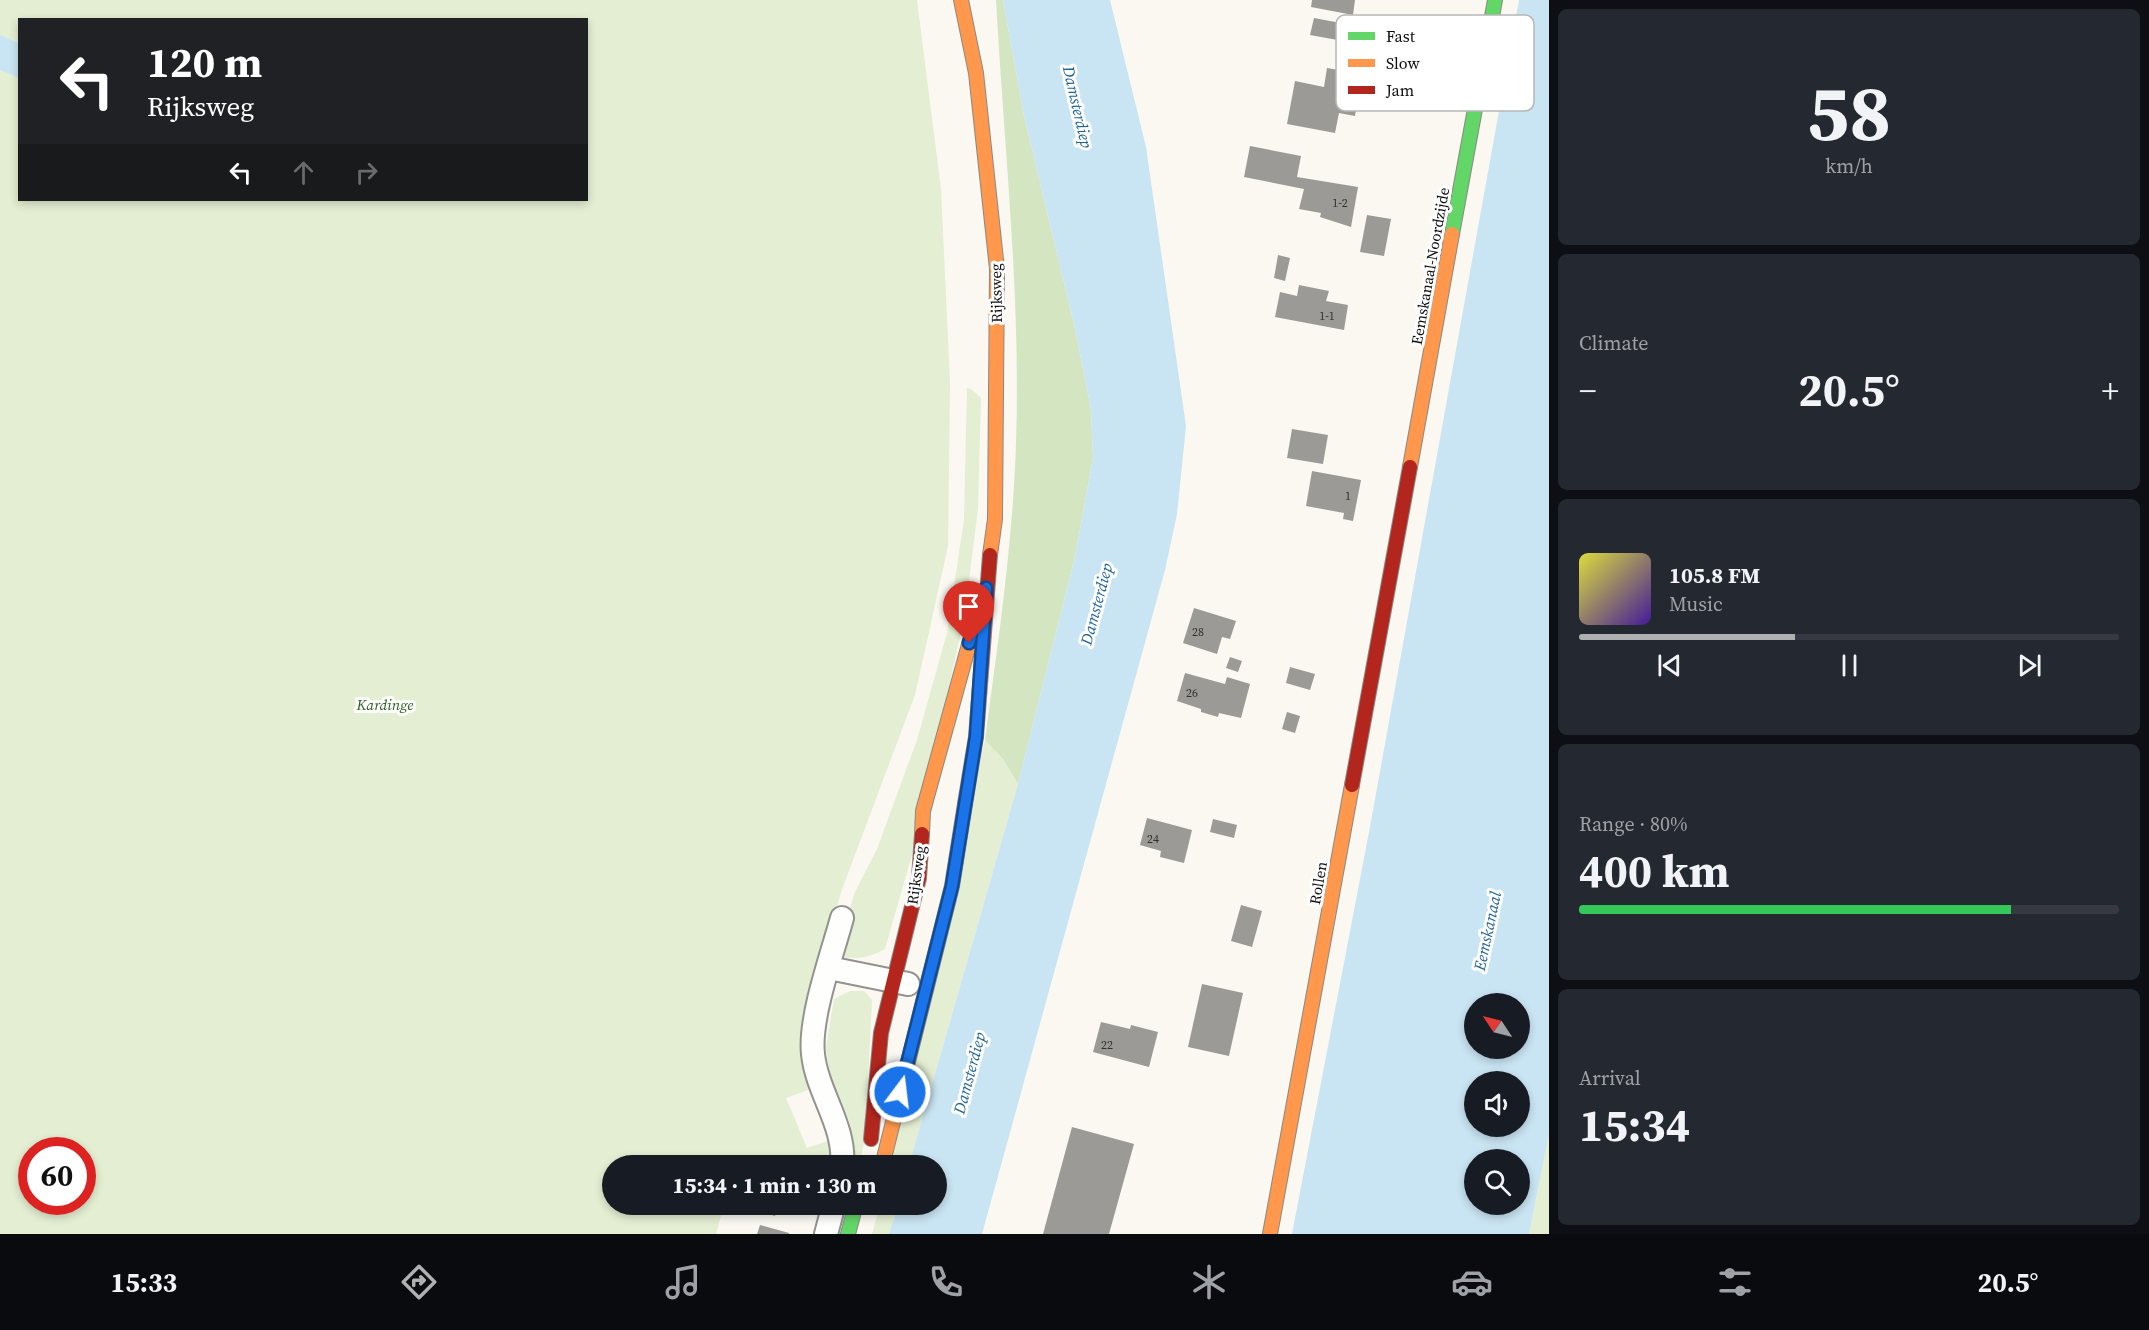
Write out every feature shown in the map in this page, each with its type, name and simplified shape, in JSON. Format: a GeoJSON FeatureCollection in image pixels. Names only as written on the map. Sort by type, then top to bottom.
{"type":"FeatureCollection","features":[{"type":"Feature","properties":{"kind":"main road","name":"Rijksweg"},"geometry":{"type":"LineString","coordinates":[[885,1155],[952,886],[976,737],[986,588],[994,519],[997,269],[976,73],[961,0]]}},
{"type":"Feature","properties":{"kind":"main road","name":"Eemskanaal-Noordzijde"},"geometry":{"type":"LineString","coordinates":[[1492,15],[1495,0]]}},
{"type":"Feature","properties":{"kind":"main road","name":"Eemskanaal-Noordzijde"},"geometry":{"type":"LineString","coordinates":[[1398,538],[1475,111]]}},
{"type":"Feature","properties":{"kind":"main road","name":"Rollen"},"geometry":{"type":"LineString","coordinates":[[1270,1234],[1398,538]]}},
{"type":"Feature","properties":{"kind":"main road","name":"Rijksweg"},"geometry":{"type":"LineString","coordinates":[[869,1155],[880,1034],[896,981],[919,878],[923,811],[958,680],[986,588]]}},
{"type":"Feature","properties":{"kind":"main road"},"geometry":{"type":"LineString","coordinates":[[848,1234],[853,1215]]}},
{"type":"Feature","properties":{"kind":"street"},"geometry":{"type":"LineString","coordinates":[[841,1155],[840,1135],[818,1077],[812,1053],[813,1029],[842,918]]}},
{"type":"Feature","properties":{"kind":"street"},"geometry":{"type":"LineString","coordinates":[[829,968],[927,989]]}},
{"type":"Feature","properties":{"kind":"street"},"geometry":{"type":"LineString","coordinates":[[826,1234],[831,1215]]}},
{"type":"Feature","properties":{"kind":"green space","name":"Kardinge"},"geometry":{"type":"Polygon","coordinates":[[[0,0],[917,0],[941,189],[950,383],[948,546],[915,695],[841,892],[800,1039],[808,1090],[786,1098],[807,1148],[828,1141],[830,1155],[602,1155],[602,1215],[721,1215],[716,1234],[0,1234],[0,70],[18,78],[18,201],[588,201],[588,18],[18,18],[18,43],[0,35],[0,0]]]}},
{"type":"Feature","properties":{"kind":"green space"},"geometry":{"type":"Polygon","coordinates":[[[996,0],[1003,0],[1024,116],[1074,324],[1091,409],[1093,458],[1075,557],[1018,784],[1003,759],[985,740],[1012,517],[1017,388],[1014,277],[996,0]]]}},
{"type":"Feature","properties":{"kind":"green space"},"geometry":{"type":"Polygon","coordinates":[[[967,388],[981,398],[978,508],[965,613],[914,848],[885,949],[862,957],[838,956],[854,894],[877,849],[917,740],[947,633],[964,520],[967,388]]]}},
{"type":"Feature","properties":{"kind":"green space"},"geometry":{"type":"Polygon","coordinates":[[[985,740],[1003,759],[1018,784],[912,1155],[892,1155],[985,740]]]}},
{"type":"Feature","properties":{"kind":"green space"},"geometry":{"type":"Polygon","coordinates":[[[850,991],[864,991],[872,1000],[865,1139],[861,1155],[854,1155],[850,1123],[830,1074],[826,1047],[834,999],[850,991]]]}},
{"type":"Feature","properties":{"kind":"green space"},"geometry":{"type":"Polygon","coordinates":[[[1549,1133],[1549,1234],[1529,1234],[1549,1133]]]}},
{"type":"Feature","properties":{"kind":"green space"},"geometry":{"type":"Polygon","coordinates":[[[877,1215],[895,1215],[889,1234],[872,1234],[877,1215]]]}},
{"type":"Feature","properties":{"kind":"water","name":"Damsterdiep"},"geometry":{"type":"Polygon","coordinates":[[[1003,0],[1110,0],[1146,147],[1186,426],[1177,514],[1165,570],[982,1234],[889,1234],[895,1215],[947,1215],[947,1155],[912,1155],[1018,784],[1075,557],[1093,458],[1091,409],[1074,324],[1024,116],[1003,0]]]}},
{"type":"Feature","properties":{"kind":"water","name":"Eemskanaal"},"geometry":{"type":"Polygon","coordinates":[[[1519,0],[1549,0],[1549,1134],[1529,1234],[1292,1234],[1370,827],[1499,111],[1534,111],[1534,15],[1516,15],[1519,0]]]}},
{"type":"Feature","properties":{"kind":"water"},"geometry":{"type":"Polygon","coordinates":[[[0,35],[18,43],[18,78],[0,70],[0,35]]]}},
{"type":"Feature","properties":{"kind":"building"},"geometry":{"type":"Polygon","coordinates":[[[1312,0],[1355,0],[1353,15],[1311,7],[1312,0]]]}},
{"type":"Feature","properties":{"kind":"building"},"geometry":{"type":"Polygon","coordinates":[[[1314,18],[1336,22],[1336,40],[1310,35],[1314,18]]]}},
{"type":"Feature","properties":{"kind":"building"},"geometry":{"type":"Polygon","coordinates":[[[1327,68],[1336,70],[1336,111],[1356,111],[1355,116],[1339,113],[1335,133],[1287,124],[1295,81],[1324,87],[1327,68]]]}},
{"type":"Feature","properties":{"kind":"building"},"geometry":{"type":"Polygon","coordinates":[[[1250,146],[1301,156],[1297,177],[1358,187],[1351,227],[1320,217],[1321,213],[1299,209],[1304,189],[1244,177],[1250,146]]]}},
{"type":"Feature","properties":{"kind":"building"},"geometry":{"type":"Polygon","coordinates":[[[1367,215],[1391,219],[1384,256],[1360,252],[1367,215]]]}},
{"type":"Feature","properties":{"kind":"building"},"geometry":{"type":"Polygon","coordinates":[[[1278,255],[1290,258],[1285,281],[1274,278],[1278,255]]]}},
{"type":"Feature","properties":{"kind":"building"},"geometry":{"type":"Polygon","coordinates":[[[1299,285],[1329,291],[1326,301],[1348,305],[1344,330],[1275,317],[1280,292],[1297,296],[1299,285]]]}},
{"type":"Feature","properties":{"kind":"building"},"geometry":{"type":"Polygon","coordinates":[[[1292,429],[1328,435],[1323,464],[1287,458],[1292,429]]]}},
{"type":"Feature","properties":{"kind":"building"},"geometry":{"type":"Polygon","coordinates":[[[1312,471],[1361,480],[1353,521],[1343,519],[1344,513],[1306,506],[1312,471]]]}},
{"type":"Feature","properties":{"kind":"building"},"geometry":{"type":"Polygon","coordinates":[[[1194,608],[1236,621],[1230,639],[1222,637],[1217,654],[1183,643],[1194,608]]]}},
{"type":"Feature","properties":{"kind":"building"},"geometry":{"type":"Polygon","coordinates":[[[1230,657],[1242,661],[1238,672],[1226,668],[1230,657]]]}},
{"type":"Feature","properties":{"kind":"building"},"geometry":{"type":"Polygon","coordinates":[[[1290,667],[1315,674],[1310,690],[1286,683],[1290,667]]]}},
{"type":"Feature","properties":{"kind":"building"},"geometry":{"type":"Polygon","coordinates":[[[1185,673],[1225,684],[1227,677],[1250,684],[1241,718],[1219,713],[1218,717],[1177,701],[1185,673]]]}},
{"type":"Feature","properties":{"kind":"building"},"geometry":{"type":"Polygon","coordinates":[[[1287,712],[1300,716],[1295,733],[1282,729],[1287,712]]]}},
{"type":"Feature","properties":{"kind":"building"},"geometry":{"type":"Polygon","coordinates":[[[1147,818],[1192,830],[1184,863],[1160,857],[1161,851],[1140,845],[1147,818]]]}},
{"type":"Feature","properties":{"kind":"building"},"geometry":{"type":"Polygon","coordinates":[[[1213,819],[1237,825],[1234,838],[1210,832],[1213,819]]]}},
{"type":"Feature","properties":{"kind":"building"},"geometry":{"type":"Polygon","coordinates":[[[1241,905],[1262,911],[1252,947],[1231,941],[1241,905]]]}},
{"type":"Feature","properties":{"kind":"building"},"geometry":{"type":"Polygon","coordinates":[[[1202,984],[1243,993],[1229,1056],[1188,1047],[1202,984]]]}},
{"type":"Feature","properties":{"kind":"building"},"geometry":{"type":"Polygon","coordinates":[[[1101,1022],[1130,1029],[1131,1025],[1158,1032],[1149,1067],[1093,1052],[1101,1022]]]}},
{"type":"Feature","properties":{"kind":"building"},"geometry":{"type":"Polygon","coordinates":[[[1072,1127],[1134,1144],[1109,1234],[1043,1234],[1072,1127]]]}},
{"type":"Feature","properties":{"kind":"building"},"geometry":{"type":"Polygon","coordinates":[[[760,1225],[789,1233],[789,1234],[757,1234],[760,1225]]]}},
{"type":"Feature","properties":{"kind":"traffic: fast"},"geometry":{"type":"LineString","coordinates":[[1492,15],[1495,0]]}},
{"type":"Feature","properties":{"kind":"traffic: fast"},"geometry":{"type":"LineString","coordinates":[[1452,234],[1475,111]]}},
{"type":"Feature","properties":{"kind":"traffic: fast"},"geometry":{"type":"LineString","coordinates":[[848,1234],[853,1215]]}},
{"type":"Feature","properties":{"kind":"traffic: slow"},"geometry":{"type":"LineString","coordinates":[[961,0],[976,73],[997,269],[995,519],[990,555]]}},
{"type":"Feature","properties":{"kind":"traffic: slow"},"geometry":{"type":"LineString","coordinates":[[1410,467],[1452,234]]}},
{"type":"Feature","properties":{"kind":"traffic: slow"},"geometry":{"type":"LineString","coordinates":[[922,834],[923,811],[970,641]]}},
{"type":"Feature","properties":{"kind":"traffic: slow"},"geometry":{"type":"LineString","coordinates":[[1270,1234],[1352,785]]}},
{"type":"Feature","properties":{"kind":"traffic: slow"},"geometry":{"type":"LineString","coordinates":[[885,1155],[952,886],[965,804]]}},
{"type":"Feature","properties":{"kind":"traffic: jam"},"geometry":{"type":"LineString","coordinates":[[1352,785],[1410,467]]}},
{"type":"Feature","properties":{"kind":"traffic: jam"},"geometry":{"type":"LineString","coordinates":[[965,804],[976,737],[990,555]]}},
{"type":"Feature","properties":{"kind":"traffic: jam"},"geometry":{"type":"LineString","coordinates":[[871,1139],[881,1033],[919,878],[922,834]]}},
{"type":"Feature","properties":{"kind":"route"},"geometry":{"type":"LineString","coordinates":[[900,1092],[952,886],[976,737],[986,588],[969,643]]}}]}
